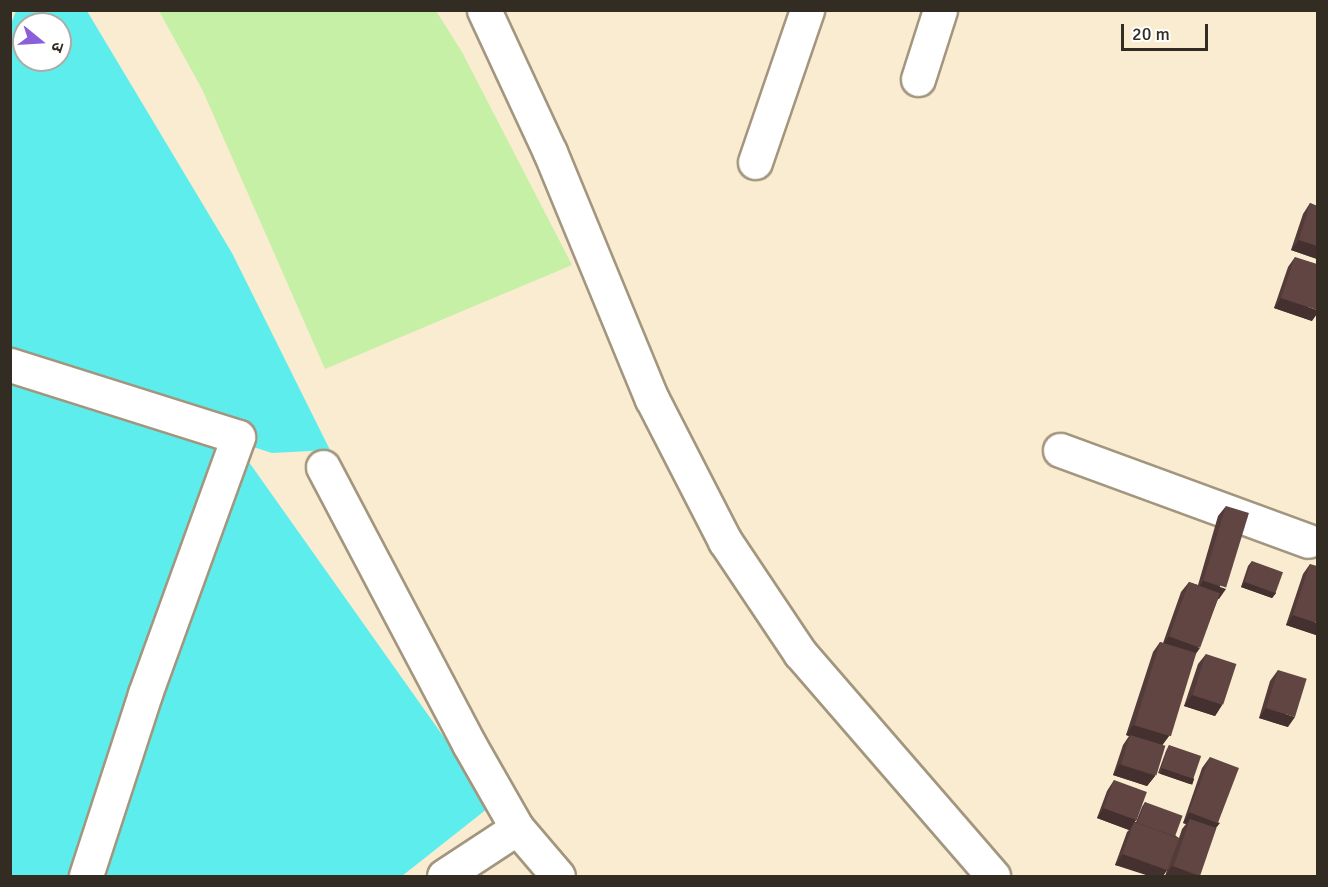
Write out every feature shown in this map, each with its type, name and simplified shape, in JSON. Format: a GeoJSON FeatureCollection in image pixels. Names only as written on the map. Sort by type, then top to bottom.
{"type":"FeatureCollection","features":[{"type":"Feature","properties":{"kind":"street"},"geometry":{"type":"LineString","coordinates":[[484,10],[550,152],[652,399],[725,541],[800,653],[993,876]]}},
{"type":"Feature","properties":{"kind":"street"},"geometry":{"type":"LineString","coordinates":[[755,162],[807,10]]}},
{"type":"Feature","properties":{"kind":"street"},"geometry":{"type":"LineString","coordinates":[[918,79],[940,10]]}},
{"type":"Feature","properties":{"kind":"street"},"geometry":{"type":"LineString","coordinates":[[10,365],[238,437],[145,694],[86,876]]}},
{"type":"Feature","properties":{"kind":"street"},"geometry":{"type":"LineString","coordinates":[[1060,450],[1314,534]]}},
{"type":"Feature","properties":{"kind":"street"},"geometry":{"type":"LineString","coordinates":[[323,467],[517,828],[558,876]]}},
{"type":"Feature","properties":{"kind":"street"},"geometry":{"type":"LineString","coordinates":[[444,876],[517,828]]}},
{"type":"Feature","properties":{"kind":"green space"},"geometry":{"type":"Polygon","coordinates":[[[159,11],[436,11],[462,52],[572,265],[325,369],[202,89],[159,11]]]}},
{"type":"Feature","properties":{"kind":"water"},"geometry":{"type":"Polygon","coordinates":[[[87,11],[232,253],[330,450],[272,453],[234,441],[492,805],[402,876],[11,876],[11,24],[12,21],[12,72],[72,72],[72,12],[16,12],[87,11]]]}},
{"type":"Feature","properties":{"kind":"building"},"geometry":{"type":"Polygon","coordinates":[[[1310,203],[1317,206],[1317,246],[1299,240],[1310,203]]]}},
{"type":"Feature","properties":{"kind":"building"},"geometry":{"type":"Polygon","coordinates":[[[1295,257],[1317,264],[1317,310],[1281,298],[1295,257]]]}},
{"type":"Feature","properties":{"kind":"building"},"geometry":{"type":"Polygon","coordinates":[[[1226,506],[1249,513],[1226,588],[1203,581],[1226,506]]]}},
{"type":"Feature","properties":{"kind":"building"},"geometry":{"type":"Polygon","coordinates":[[[1252,561],[1283,572],[1275,593],[1244,582],[1252,561]]]}},
{"type":"Feature","properties":{"kind":"building"},"geometry":{"type":"Polygon","coordinates":[[[1310,564],[1317,566],[1317,623],[1293,615],[1310,564]]]}},
{"type":"Feature","properties":{"kind":"building"},"geometry":{"type":"Polygon","coordinates":[[[1189,582],[1220,593],[1200,648],[1169,637],[1189,582]]]}},
{"type":"Feature","properties":{"kind":"building"},"geometry":{"type":"Polygon","coordinates":[[[1160,642],[1196,653],[1171,736],[1135,725],[1160,642]]]}},
{"type":"Feature","properties":{"kind":"building"},"geometry":{"type":"Polygon","coordinates":[[[1206,654],[1236,664],[1223,705],[1193,695],[1206,654]]]}},
{"type":"Feature","properties":{"kind":"building"},"geometry":{"type":"Polygon","coordinates":[[[1278,670],[1307,679],[1295,717],[1266,708],[1278,670]]]}},
{"type":"Feature","properties":{"kind":"building"},"geometry":{"type":"Polygon","coordinates":[[[1130,735],[1165,746],[1156,775],[1121,765],[1130,735]]]}},
{"type":"Feature","properties":{"kind":"building"},"geometry":{"type":"Polygon","coordinates":[[[1169,745],[1201,756],[1193,779],[1161,768],[1169,745]]]}},
{"type":"Feature","properties":{"kind":"building"},"geometry":{"type":"Polygon","coordinates":[[[1210,757],[1239,768],[1218,823],[1189,812],[1210,757]]]}},
{"type":"Feature","properties":{"kind":"building"},"geometry":{"type":"Polygon","coordinates":[[[1114,780],[1147,792],[1137,820],[1104,808],[1114,780]]]}},
{"type":"Feature","properties":{"kind":"building"},"geometry":{"type":"Polygon","coordinates":[[[1145,802],[1183,816],[1175,836],[1137,823],[1145,802]]]}},
{"type":"Feature","properties":{"kind":"building"},"geometry":{"type":"Polygon","coordinates":[[[1190,819],[1216,828],[1200,875],[1174,866],[1190,819]]]}},
{"type":"Feature","properties":{"kind":"building"},"geometry":{"type":"Polygon","coordinates":[[[1134,822],[1179,838],[1167,870],[1122,854],[1134,822]]]}}]}
